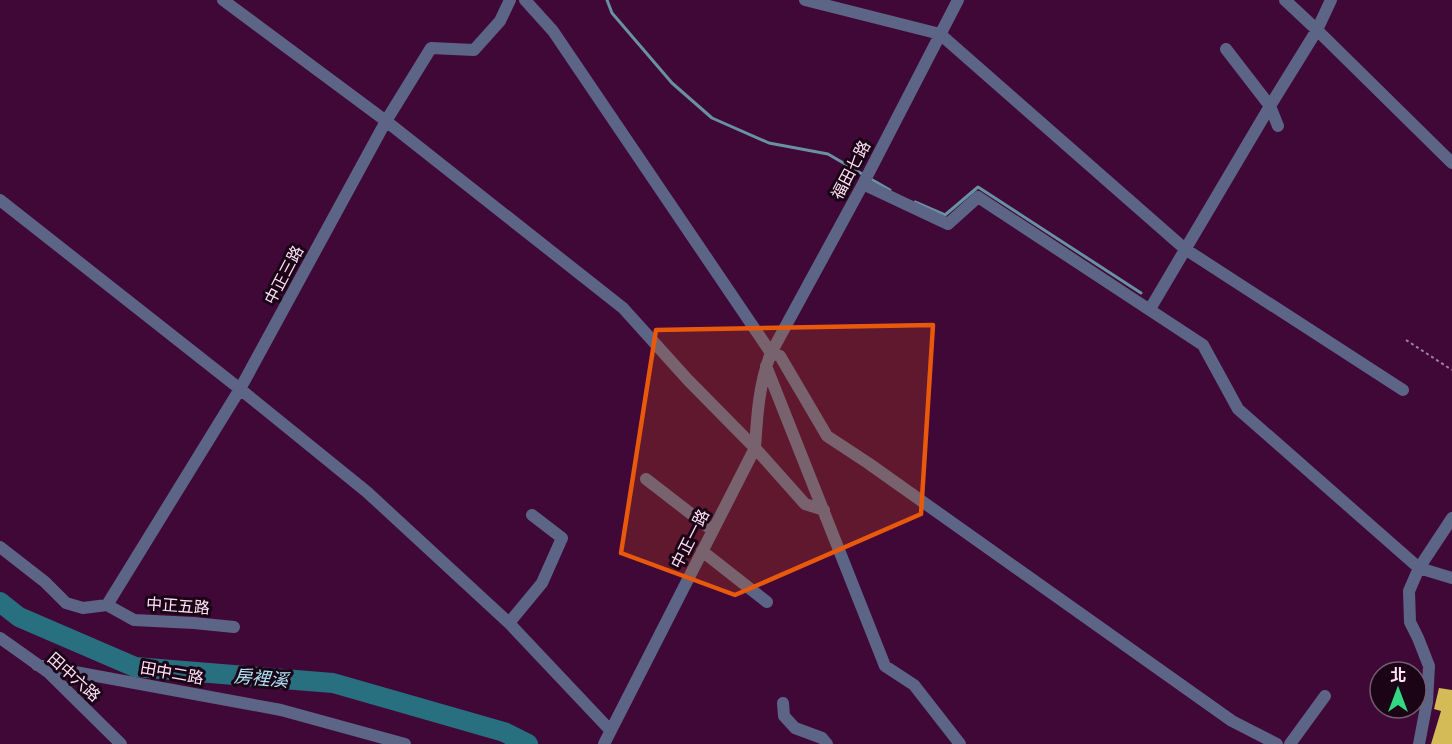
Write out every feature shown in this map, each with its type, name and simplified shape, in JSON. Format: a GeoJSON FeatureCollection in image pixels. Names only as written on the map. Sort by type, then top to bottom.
{"type":"FeatureCollection","features":[{"type":"Feature","properties":{"kind":"lane"},"geometry":{"type":"LineString","coordinates":[[223,0],[386,121],[623,308],[805,504],[824,510]]}},
{"type":"Feature","properties":{"kind":"lane","name":"中正三路"},"geometry":{"type":"LineString","coordinates":[[106,605],[240,389],[386,121],[430,48],[474,50],[500,21],[510,0]]}},
{"type":"Feature","properties":{"kind":"lane"},"geometry":{"type":"LineString","coordinates":[[525,0],[554,31],[771,353],[780,356],[827,436],[1232,721],[1277,744]]}},
{"type":"Feature","properties":{"kind":"lane"},"geometry":{"type":"LineString","coordinates":[[805,0],[940,34],[1185,249],[1403,390]]}},
{"type":"Feature","properties":{"kind":"lane","name":"福田七路"},"geometry":{"type":"LineString","coordinates":[[771,353],[863,184],[958,0]]}},
{"type":"Feature","properties":{"kind":"lane"},"geometry":{"type":"LineString","coordinates":[[1285,0],[1452,163]]}},
{"type":"Feature","properties":{"kind":"lane"},"geometry":{"type":"LineString","coordinates":[[1150,309],[1317,30],[1331,0]]}},
{"type":"Feature","properties":{"kind":"lane"},"geometry":{"type":"LineString","coordinates":[[1226,49],[1270,106],[1278,126]]}},
{"type":"Feature","properties":{"kind":"lane"},"geometry":{"type":"LineString","coordinates":[[863,184],[948,224],[978,197],[1150,309],[1203,345],[1238,409],[1419,568],[1452,578]]}},
{"type":"Feature","properties":{"kind":"lane"},"geometry":{"type":"LineString","coordinates":[[0,200],[367,492],[509,623],[610,730]]}},
{"type":"Feature","properties":{"kind":"lane","name":"中正一路"},"geometry":{"type":"LineString","coordinates":[[604,744],[755,448],[761,384],[771,353]]}},
{"type":"Feature","properties":{"kind":"lane"},"geometry":{"type":"LineString","coordinates":[[766,366],[885,666],[914,685],[960,744]]}},
{"type":"Feature","properties":{"kind":"lane"},"geometry":{"type":"LineString","coordinates":[[646,479],[712,530]]}},
{"type":"Feature","properties":{"kind":"lane"},"geometry":{"type":"LineString","coordinates":[[509,623],[542,583],[562,538],[532,515]]}},
{"type":"Feature","properties":{"kind":"lane"},"geometry":{"type":"LineString","coordinates":[[1419,744],[1427,702],[1429,666],[1410,622],[1409,591],[1419,568],[1452,519]]}},
{"type":"Feature","properties":{"kind":"lane"},"geometry":{"type":"LineString","coordinates":[[0,547],[45,582],[66,603],[83,608],[106,605]]}},
{"type":"Feature","properties":{"kind":"lane"},"geometry":{"type":"LineString","coordinates":[[702,551],[766,602]]}},
{"type":"Feature","properties":{"kind":"lane","name":"中正五路"},"geometry":{"type":"LineString","coordinates":[[106,605],[134,620],[234,627]]}},
{"type":"Feature","properties":{"kind":"lane","name":"田中六路"},"geometry":{"type":"LineString","coordinates":[[0,638],[48,672],[121,744]]}},
{"type":"Feature","properties":{"kind":"lane","name":"田中二路"},"geometry":{"type":"LineString","coordinates":[[37,665],[281,710],[405,744]]}},
{"type":"Feature","properties":{"kind":"lane"},"geometry":{"type":"LineString","coordinates":[[1290,744],[1325,696]]}},
{"type":"Feature","properties":{"kind":"lane"},"geometry":{"type":"LineString","coordinates":[[783,703],[784,716],[795,728],[822,738],[827,744]]}},
{"type":"Feature","properties":{"kind":"path"},"geometry":{"type":"LineString","coordinates":[[1406,340],[1452,370]]}},
{"type":"Feature","properties":{"kind":"highlighted area"},"geometry":{"type":"Polygon","coordinates":[[[933,325],[921,514],[735,595],[621,553],[656,330],[933,325]]]}},
{"type":"Feature","properties":{"kind":"building"},"geometry":{"type":"Polygon","coordinates":[[[1439,688],[1452,690],[1452,744],[1431,744],[1441,711],[1434,709],[1439,688]]]}},
{"type":"Feature","properties":{"kind":"waterway"},"geometry":{"type":"LineString","coordinates":[[607,0],[612,13],[672,83],[712,118],[769,143],[828,154],[864,175]]}},
{"type":"Feature","properties":{"kind":"waterway"},"geometry":{"type":"LineString","coordinates":[[869,178],[890,190]]}},
{"type":"Feature","properties":{"kind":"waterway"},"geometry":{"type":"LineString","coordinates":[[915,202],[945,215],[978,187],[1141,293]]}},
{"type":"Feature","properties":{"kind":"waterway","name":"房裡溪"},"geometry":{"type":"LineString","coordinates":[[0,602],[19,617],[135,667],[333,683],[504,732],[528,744]]}}]}
